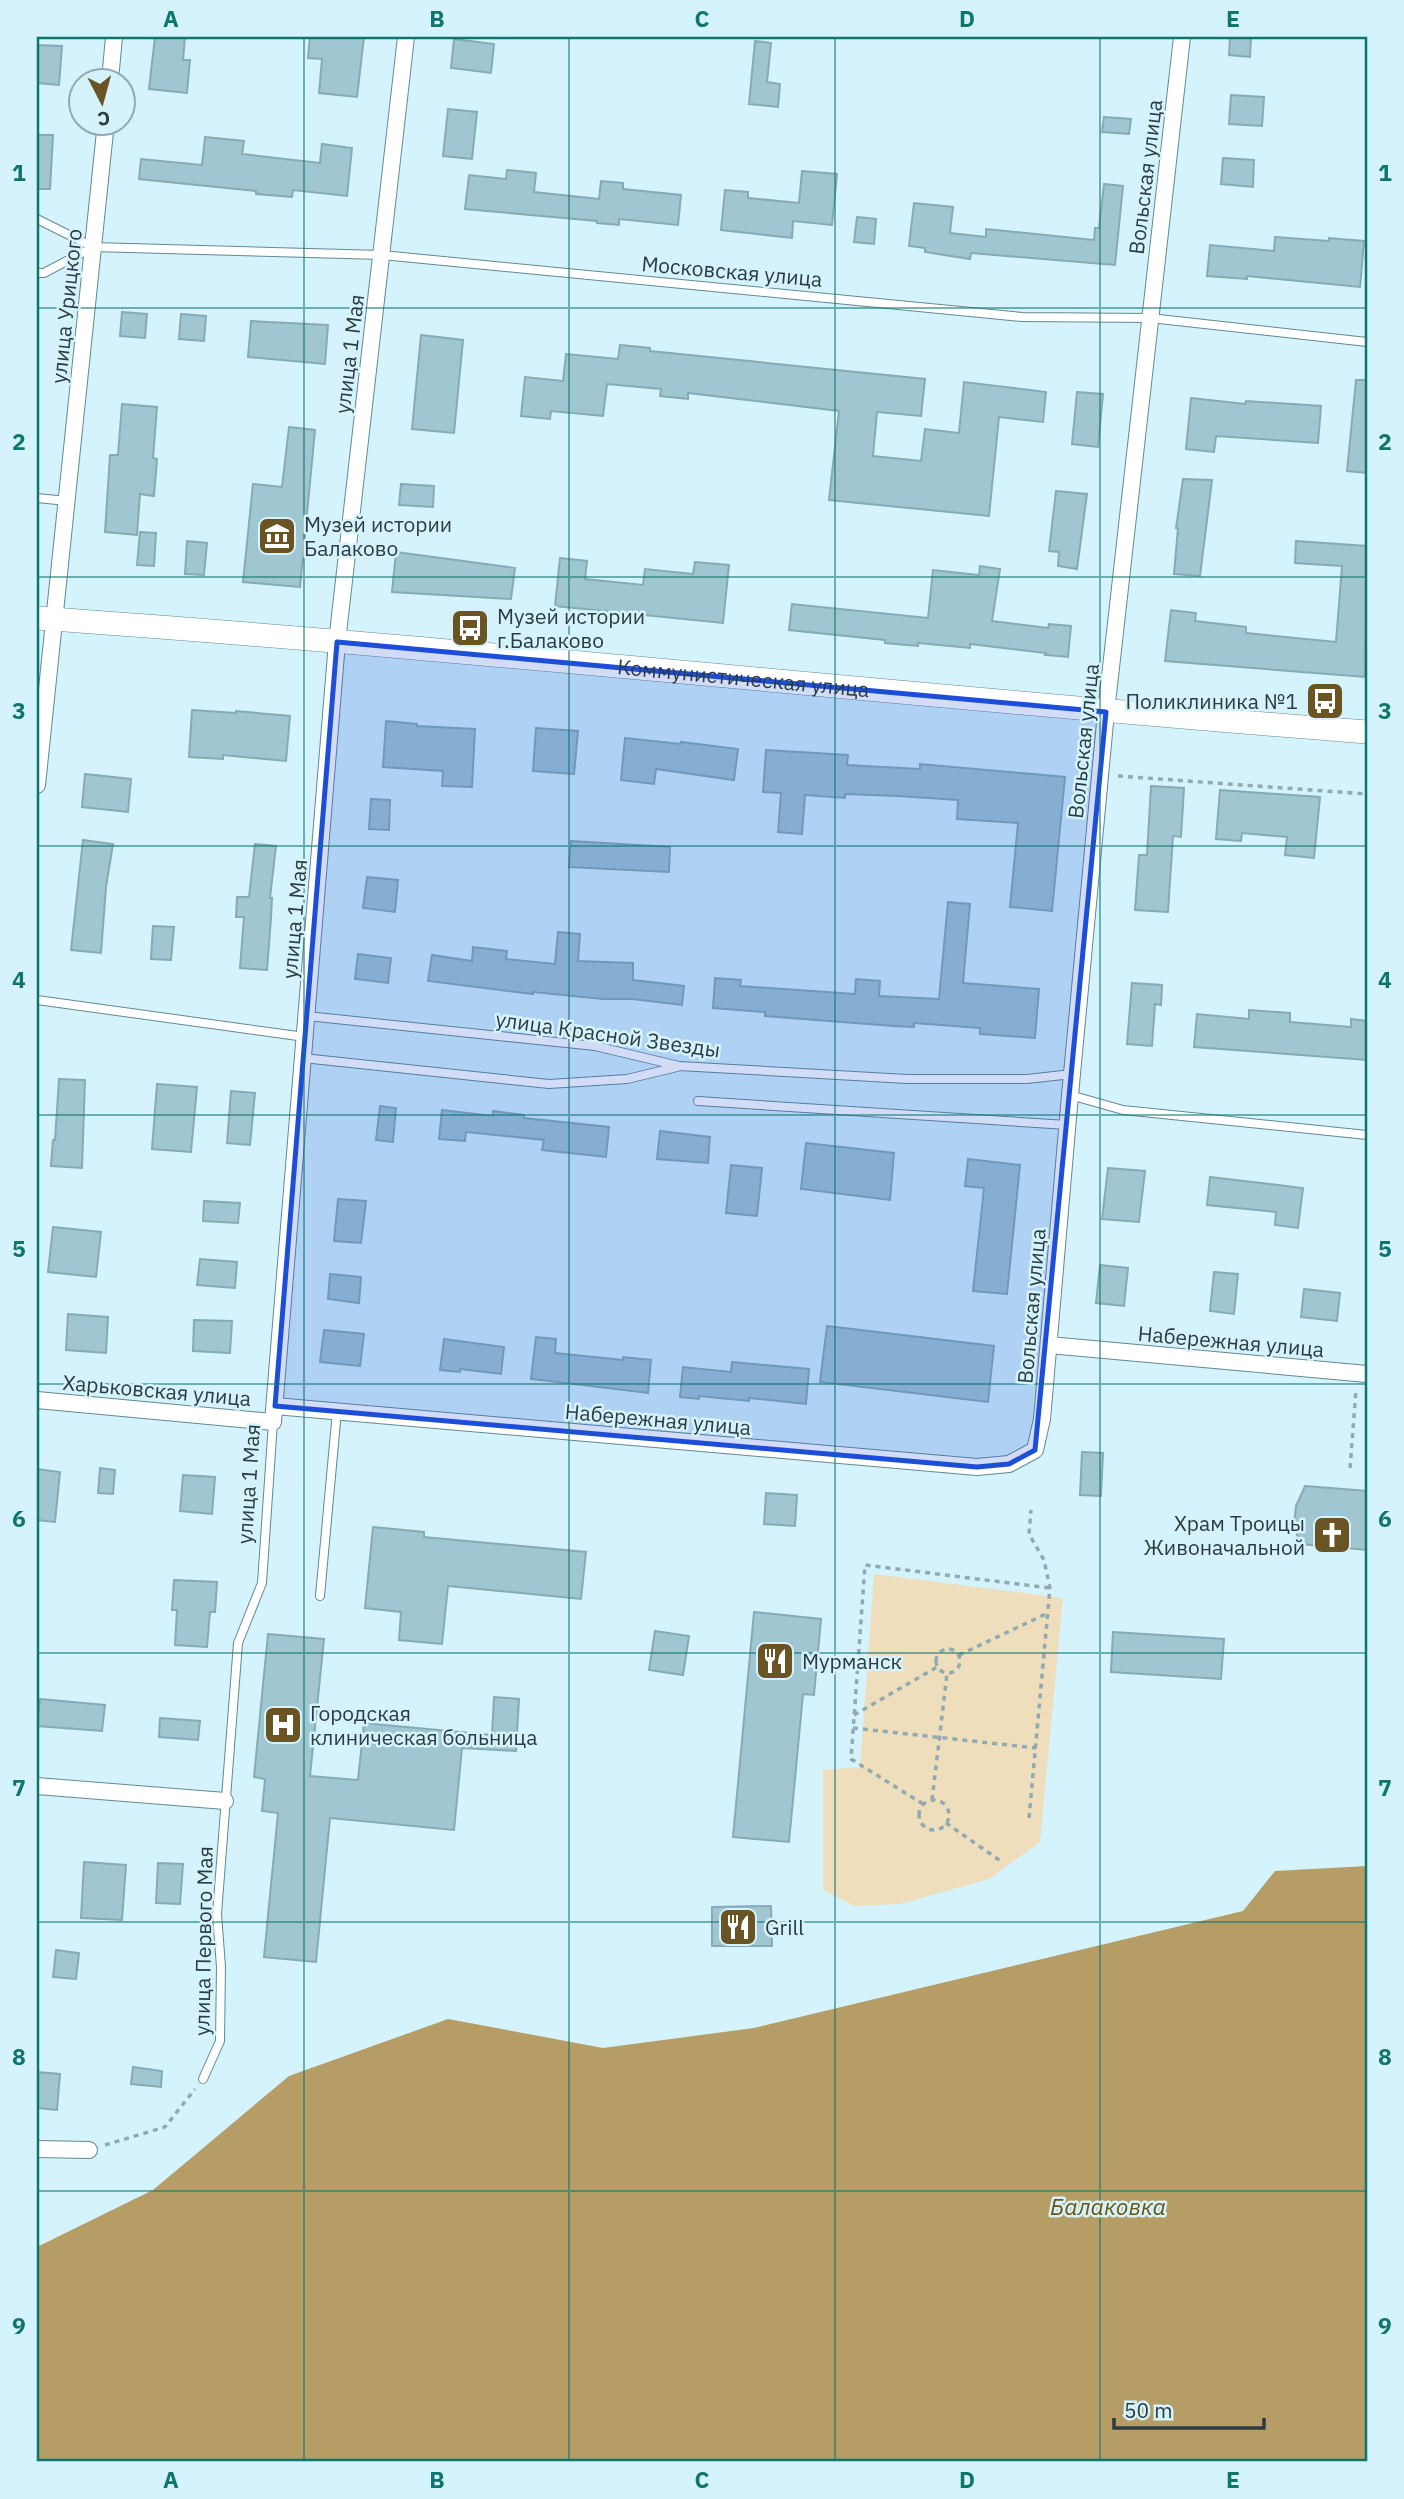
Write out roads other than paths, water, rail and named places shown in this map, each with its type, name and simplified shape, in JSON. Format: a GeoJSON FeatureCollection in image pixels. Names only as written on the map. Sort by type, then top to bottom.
{"type":"FeatureCollection","features":[{"type":"Feature","properties":{"kind":"main road","name":"Коммунистическая улица"},"geometry":{"type":"LineString","coordinates":[[46,619],[337,642],[1367,733]]}},
{"type":"Feature","properties":{"kind":"street"},"geometry":{"type":"LineString","coordinates":[[111,66],[114,37]]}},
{"type":"Feature","properties":{"kind":"street","name":"улица 1 Мая"},"geometry":{"type":"LineString","coordinates":[[274,1414],[337,642],[406,37]]}},
{"type":"Feature","properties":{"kind":"street","name":"Вольская улица"},"geometry":{"type":"LineString","coordinates":[[1035,1450],[1042,1419],[1106,712],[1182,37]]}},
{"type":"Feature","properties":{"kind":"street","name":"улица Урицкого"},"geometry":{"type":"LineString","coordinates":[[37,785],[46,619],[67,501],[105,136]]}},
{"type":"Feature","properties":{"kind":"street","name":"Набережная улица"},"geometry":{"type":"LineString","coordinates":[[1049,1345],[1367,1374]]}},
{"type":"Feature","properties":{"kind":"street","name":"Харьковская улица"},"geometry":{"type":"LineString","coordinates":[[37,1400],[274,1414]]}},
{"type":"Feature","properties":{"kind":"street","name":"Набережная улица"},"geometry":{"type":"LineString","coordinates":[[274,1414],[337,1412],[977,1467],[1009,1464],[1035,1450]]}},
{"type":"Feature","properties":{"kind":"street"},"geometry":{"type":"LineString","coordinates":[[37,1786],[225,1801]]}},
{"type":"Feature","properties":{"kind":"street"},"geometry":{"type":"LineString","coordinates":[[37,2149],[89,2150]]}},
{"type":"Feature","properties":{"kind":"lane","name":"Московская улица"},"geometry":{"type":"LineString","coordinates":[[37,219],[93,247],[382,255],[1022,317],[1150,318],[1367,342]]}},
{"type":"Feature","properties":{"kind":"lane","name":"Московская улица"},"geometry":{"type":"LineString","coordinates":[[37,273],[44,273],[93,247]]}},
{"type":"Feature","properties":{"kind":"lane"},"geometry":{"type":"LineString","coordinates":[[37,498],[67,501]]}},
{"type":"Feature","properties":{"kind":"lane"},"geometry":{"type":"LineString","coordinates":[[37,1000],[305,1037]]}},
{"type":"Feature","properties":{"kind":"lane","name":"улица Красной Звезды"},"geometry":{"type":"LineString","coordinates":[[307,1016],[595,1046],[679,1066],[907,1079],[1027,1079],[1072,1074]]}},
{"type":"Feature","properties":{"kind":"lane"},"geometry":{"type":"LineString","coordinates":[[303,1059],[549,1084],[627,1079],[679,1066]]}},
{"type":"Feature","properties":{"kind":"lane"},"geometry":{"type":"LineString","coordinates":[[1070,1095],[1123,1110],[1367,1135]]}},
{"type":"Feature","properties":{"kind":"lane"},"geometry":{"type":"LineString","coordinates":[[698,1101],[1067,1125]]}},
{"type":"Feature","properties":{"kind":"lane"},"geometry":{"type":"LineString","coordinates":[[320,1596],[337,1412]]}},
{"type":"Feature","properties":{"kind":"lane","name":"улица 1 Мая"},"geometry":{"type":"LineString","coordinates":[[225,1801],[238,1643],[262,1583],[274,1414]]}},
{"type":"Feature","properties":{"kind":"lane","name":"улица Первого Мая"},"geometry":{"type":"LineString","coordinates":[[203,2079],[220,2041],[221,1966],[217,1914],[225,1801]]}},
{"type":"Feature","properties":{"kind":"water","name":"Балаковка"},"geometry":{"type":"Polygon","coordinates":[[[1367,1866],[1367,2462],[37,2462],[37,2247],[153,2190],[289,2076],[448,2019],[603,2048],[754,2028],[1243,1911],[1275,1871],[1367,1866]]]}},
{"type":"Feature","properties":{"kind":"place","name":"Музей истории Балаково"},"geometry":{"type":"Point","coordinates":[277,536]}},
{"type":"Feature","properties":{"kind":"place","name":"Музей истории г.Балаково"},"geometry":{"type":"Point","coordinates":[470,628]}},
{"type":"Feature","properties":{"kind":"place","name":"Поликлиника №1"},"geometry":{"type":"Point","coordinates":[1325,701]}},
{"type":"Feature","properties":{"kind":"place","name":"Храм Троицы Живоначальной"},"geometry":{"type":"Point","coordinates":[1332,1535]}},
{"type":"Feature","properties":{"kind":"place","name":"Мурманск"},"geometry":{"type":"Point","coordinates":[775,1661]}},
{"type":"Feature","properties":{"kind":"place","name":"Городская клиническая больница"},"geometry":{"type":"Point","coordinates":[283,1725]}},
{"type":"Feature","properties":{"kind":"place","name":"Grill"},"geometry":{"type":"Point","coordinates":[738,1927]}}]}
